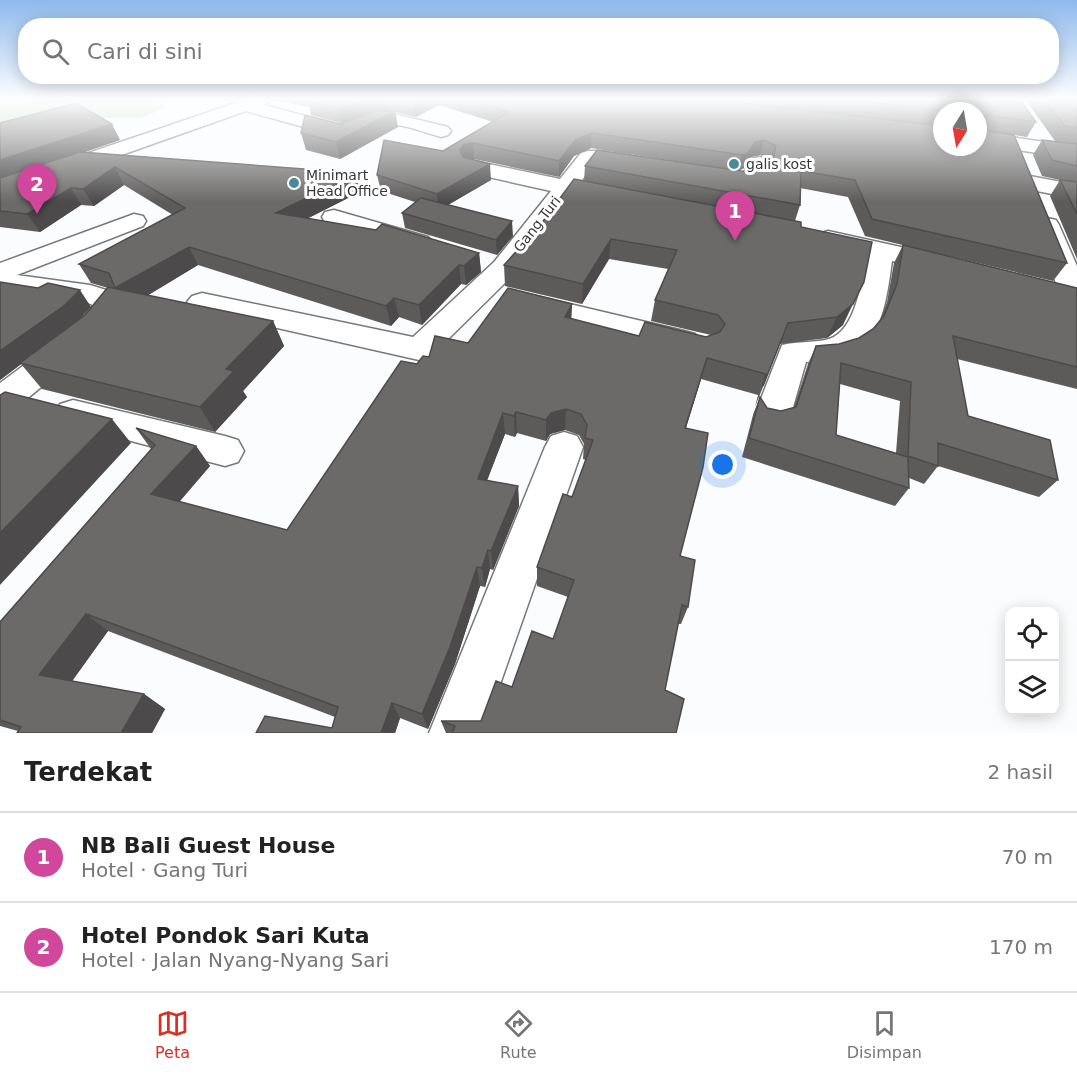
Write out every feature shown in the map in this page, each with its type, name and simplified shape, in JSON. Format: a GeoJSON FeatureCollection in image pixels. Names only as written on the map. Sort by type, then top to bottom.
{"type":"FeatureCollection","features":[{"type":"Feature","properties":{"kind":"street"},"geometry":{"type":"LineString","coordinates":[[0,191],[167,133]]}},
{"type":"Feature","properties":{"kind":"street"},"geometry":{"type":"LineString","coordinates":[[1037,133],[1047,148]]}},
{"type":"Feature","properties":{"kind":"street"},"geometry":{"type":"LineString","coordinates":[[987,139],[1077,153]]}},
{"type":"Feature","properties":{"kind":"street"},"geometry":{"type":"LineString","coordinates":[[1015,142],[1070,297]]}},
{"type":"Feature","properties":{"kind":"street"},"geometry":{"type":"LineString","coordinates":[[474,167],[566,188],[588,157],[609,157],[654,166]]}},
{"type":"Feature","properties":{"kind":"street"},"geometry":{"type":"LineString","coordinates":[[698,174],[744,180],[756,174],[759,164]]}},
{"type":"Feature","properties":{"kind":"street"},"geometry":{"type":"LineString","coordinates":[[1030,183],[1077,192]]}},
{"type":"Feature","properties":{"kind":"street","name":"Gang Turi"},"geometry":{"type":"LineString","coordinates":[[202,302],[419,349],[479,291],[493,264],[566,188],[636,201]]}},
{"type":"Feature","properties":{"kind":"street"},"geometry":{"type":"LineString","coordinates":[[334,217],[447,251]]}},
{"type":"Feature","properties":{"kind":"street"},"geometry":{"type":"LineString","coordinates":[[0,272],[134,221]]}},
{"type":"Feature","properties":{"kind":"street"},"geometry":{"type":"LineString","coordinates":[[799,233],[881,249],[961,269]]}},
{"type":"Feature","properties":{"kind":"street"},"geometry":{"type":"LineString","coordinates":[[773,414],[793,353],[803,350],[837,349],[850,340],[866,320],[881,249]]}},
{"type":"Feature","properties":{"kind":"street"},"geometry":{"type":"LineString","coordinates":[[0,281],[90,294],[108,300],[110,307],[90,331],[4,399]]}},
{"type":"Feature","properties":{"kind":"street"},"geometry":{"type":"LineString","coordinates":[[479,291],[701,345]]}},
{"type":"Feature","properties":{"kind":"street"},"geometry":{"type":"LineString","coordinates":[[4,399],[225,452]]}},
{"type":"Feature","properties":{"kind":"street"},"geometry":{"type":"LineString","coordinates":[[456,733],[509,587],[564,447]]}},
{"type":"Feature","properties":{"kind":"green space"},"geometry":{"type":"Polygon","coordinates":[[[0,133],[24,133],[0,140],[0,133]]]}},
{"type":"Feature","properties":{"kind":"building"},"geometry":{"type":"Polygon","coordinates":[[[0,133],[83,133],[0,160],[0,133]]]}},
{"type":"Feature","properties":{"kind":"building"},"geometry":{"type":"Polygon","coordinates":[[[302,133],[353,133],[336,142],[302,133]]]}},
{"type":"Feature","properties":{"kind":"building"},"geometry":{"type":"Polygon","coordinates":[[[473,133],[591,133],[575,140],[559,161],[473,143],[464,144],[460,150],[463,157],[490,164],[437,194],[377,175],[384,140],[443,151],[473,133]]]}},
{"type":"Feature","properties":{"kind":"building"},"geometry":{"type":"Polygon","coordinates":[[[593,133],[933,133],[933,156],[987,156],[987,133],[1014,135],[1067,263],[872,219],[855,180],[801,171],[800,205],[585,166],[597,150],[748,172],[763,168],[773,158],[776,146],[764,140],[755,142],[748,153],[742,155],[593,133]]]}},
{"type":"Feature","properties":{"kind":"building"},"geometry":{"type":"Polygon","coordinates":[[[1042,140],[1077,144],[1077,166],[1052,160],[1042,140]]]}},
{"type":"Feature","properties":{"kind":"building"},"geometry":{"type":"Polygon","coordinates":[[[80,152],[358,173],[276,213],[376,230],[382,224],[479,253],[464,266],[459,265],[419,305],[394,298],[386,306],[189,247],[115,288],[109,273],[79,264],[185,208],[115,167],[83,189],[71,188],[27,214],[0,211],[0,178],[80,152]]]}},
{"type":"Feature","properties":{"kind":"building"},"geometry":{"type":"Polygon","coordinates":[[[574,179],[801,222],[801,227],[872,242],[864,282],[853,304],[837,317],[788,323],[763,386],[766,374],[707,358],[685,428],[708,433],[703,467],[680,556],[695,560],[688,607],[682,605],[665,690],[684,699],[676,733],[452,733],[455,726],[441,721],[481,721],[496,681],[512,687],[532,631],[553,639],[574,580],[537,567],[563,494],[572,497],[593,440],[585,438],[587,425],[581,414],[566,409],[551,413],[546,420],[516,412],[514,416],[503,413],[478,479],[518,486],[491,551],[488,550],[482,568],[477,567],[450,647],[422,714],[392,703],[381,733],[256,733],[265,716],[332,728],[338,707],[86,614],[39,675],[144,694],[121,733],[17,733],[21,727],[0,720],[0,622],[155,445],[136,428],[196,446],[151,494],[287,530],[401,361],[417,364],[423,356],[429,357],[435,336],[468,343],[508,288],[572,304],[565,317],[639,336],[645,322],[706,337],[720,332],[725,324],[718,315],[655,300],[677,250],[611,239],[583,284],[504,265],[541,224],[574,179]]]}},
{"type":"Feature","properties":{"kind":"building"},"geometry":{"type":"Polygon","coordinates":[[[1060,180],[1077,182],[1077,214],[1060,180]]]}},
{"type":"Feature","properties":{"kind":"building"},"geometry":{"type":"Polygon","coordinates":[[[421,198],[512,221],[496,240],[402,213],[421,198]]]}},
{"type":"Feature","properties":{"kind":"building"},"geometry":{"type":"Polygon","coordinates":[[[903,245],[1077,288],[1077,367],[953,336],[968,416],[1050,440],[1058,480],[938,443],[938,466],[908,456],[911,382],[841,363],[836,435],[908,457],[909,488],[749,438],[760,397],[767,408],[781,411],[796,407],[816,346],[839,344],[859,338],[873,329],[884,316],[897,284],[903,245]]]}},
{"type":"Feature","properties":{"kind":"building"},"geometry":{"type":"Polygon","coordinates":[[[0,282],[38,288],[48,283],[80,290],[65,305],[0,351],[0,282]]]}},
{"type":"Feature","properties":{"kind":"building"},"geometry":{"type":"Polygon","coordinates":[[[108,287],[273,321],[226,369],[234,371],[200,407],[20,363],[85,315],[108,287]]]}},
{"type":"Feature","properties":{"kind":"building"},"geometry":{"type":"Polygon","coordinates":[[[5,392],[112,419],[0,533],[0,395],[5,392]]]}},
{"type":"Feature","properties":{"kind":"place","name":"galis kost"},"geometry":{"type":"Point","coordinates":[734,164]}},
{"type":"Feature","properties":{"kind":"place","name":"Minimart Head Office"},"geometry":{"type":"Point","coordinates":[294,183]}},
{"type":"Feature","properties":{"kind":"place","name":"Hotel Pondok Sari Kuta"},"geometry":{"type":"Point","coordinates":[37,214]}},
{"type":"Feature","properties":{"kind":"place","name":"NB Bali Guest House"},"geometry":{"type":"Point","coordinates":[735,241]}}]}
